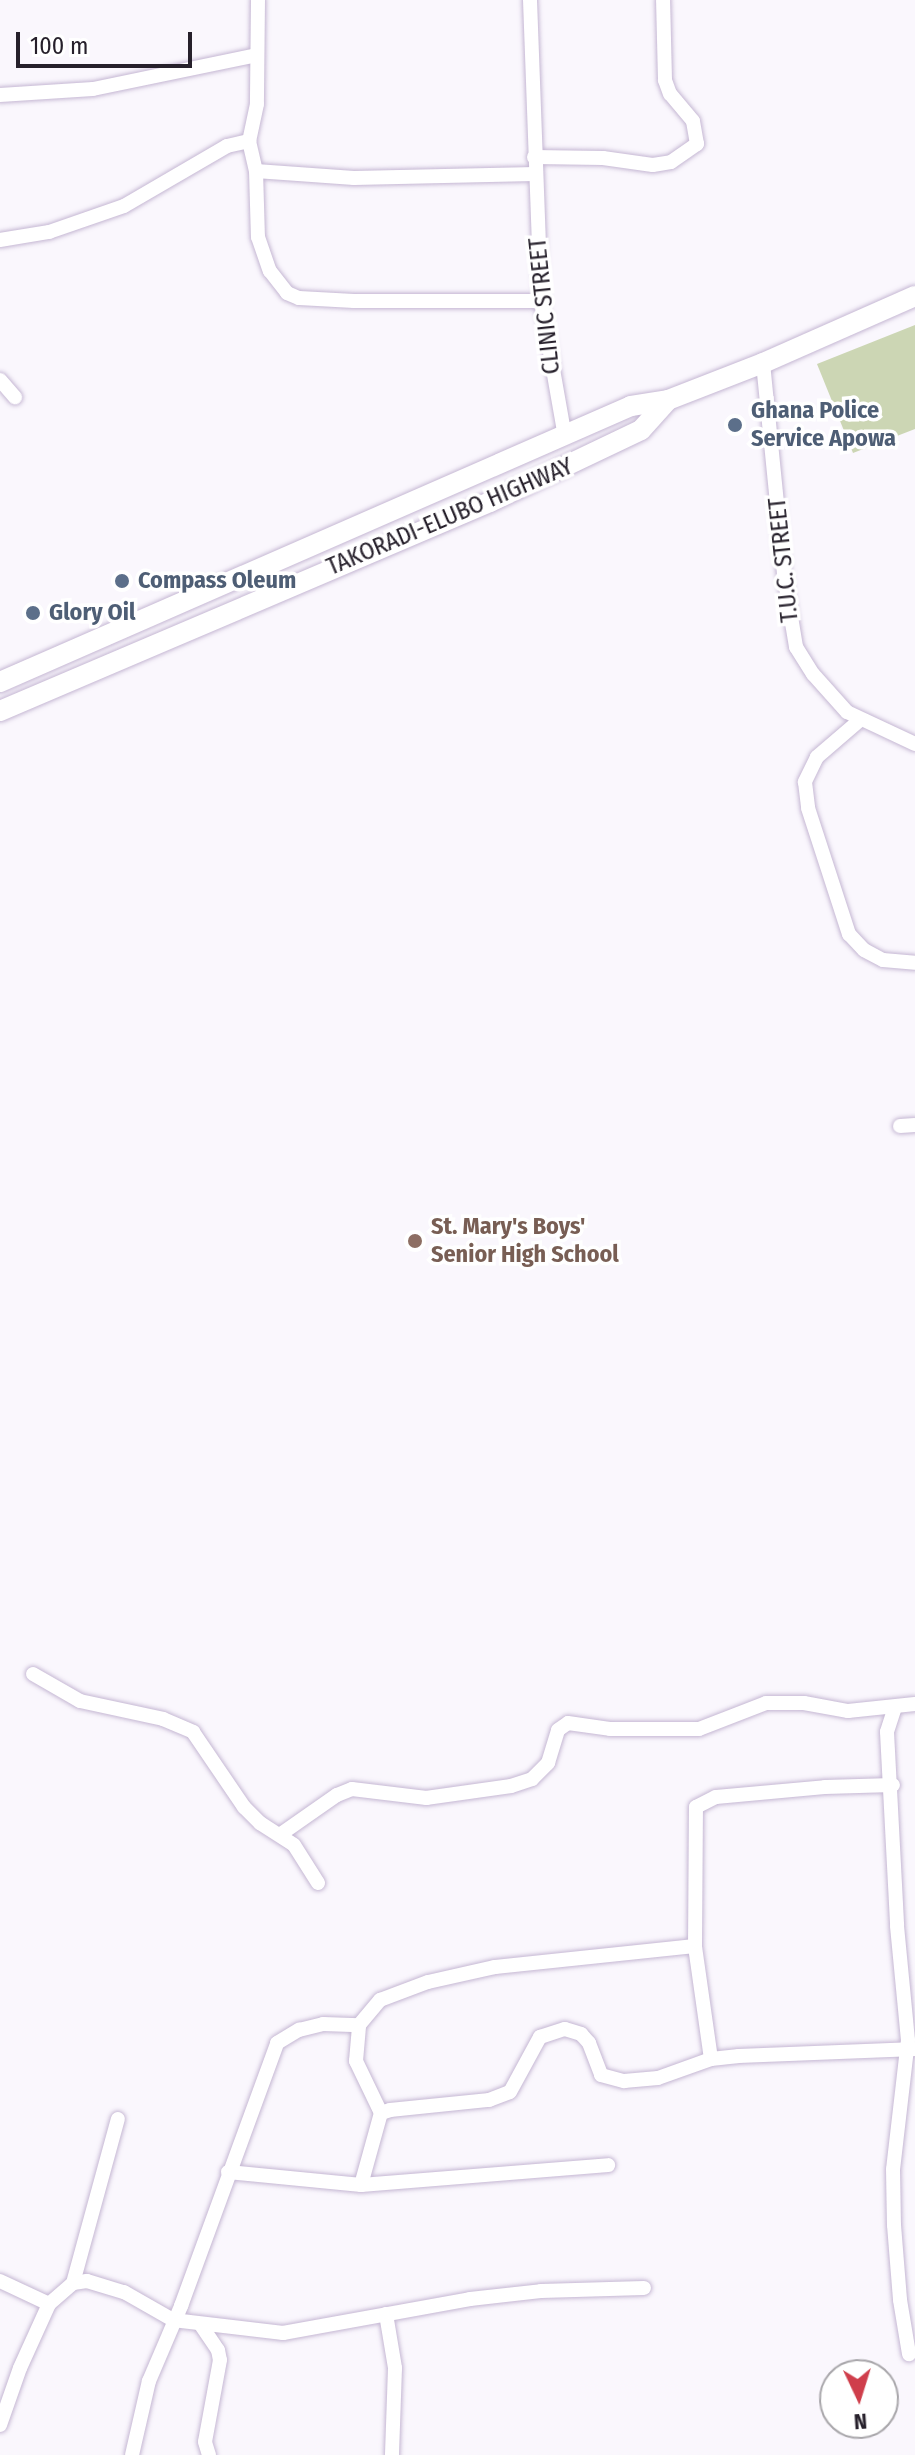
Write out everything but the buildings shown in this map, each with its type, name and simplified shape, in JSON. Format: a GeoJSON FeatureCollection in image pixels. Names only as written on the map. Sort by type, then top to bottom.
{"type":"FeatureCollection","features":[{"type":"Feature","properties":{"kind":"highway","name":"TAKORADI-ELUBO HIGHWAY"},"geometry":{"type":"LineString","coordinates":[[0,682],[104,640],[270,561],[565,437],[631,406],[668,400],[763,363],[915,296]]}},
{"type":"Feature","properties":{"kind":"highway","name":"TAKORADI-ELUBO HIGHWAY"},"geometry":{"type":"LineString","coordinates":[[0,711],[505,496],[641,430],[668,400]]}},
{"type":"Feature","properties":{"kind":"street"},"geometry":{"type":"LineString","coordinates":[[258,0],[257,104],[249,141],[256,171],[261,253],[287,293],[299,298],[354,301],[541,301]]}},
{"type":"Feature","properties":{"kind":"street","name":"CLINIC STREET"},"geometry":{"type":"LineString","coordinates":[[530,0],[541,301],[565,437]]}},
{"type":"Feature","properties":{"kind":"street"},"geometry":{"type":"LineString","coordinates":[[534,157],[603,158],[653,165],[671,162],[697,144],[693,121],[670,94],[665,80],[663,0]]}},
{"type":"Feature","properties":{"kind":"street"},"geometry":{"type":"LineString","coordinates":[[0,95],[93,89],[257,55]]}},
{"type":"Feature","properties":{"kind":"street"},"geometry":{"type":"LineString","coordinates":[[0,240],[49,232],[124,206],[227,146],[249,141]]}},
{"type":"Feature","properties":{"kind":"street"},"geometry":{"type":"LineString","coordinates":[[256,171],[354,178],[535,174]]}},
{"type":"Feature","properties":{"kind":"street","name":"T.U.C. STREET"},"geometry":{"type":"LineString","coordinates":[[763,363],[790,627],[796,647],[835,701],[860,720],[915,744]]}},
{"type":"Feature","properties":{"kind":"street"},"geometry":{"type":"LineString","coordinates":[[0,380],[15,397]]}},
{"type":"Feature","properties":{"kind":"street"},"geometry":{"type":"LineString","coordinates":[[860,720],[817,757],[805,782],[808,808],[849,934],[864,950],[883,960],[915,963]]}},
{"type":"Feature","properties":{"kind":"street"},"geometry":{"type":"LineString","coordinates":[[33,1674],[80,1701],[163,1719],[193,1732],[244,1807],[260,1823],[294,1845],[318,1883]]}},
{"type":"Feature","properties":{"kind":"street"},"geometry":{"type":"LineString","coordinates":[[281,1834],[337,1795],[352,1789],[426,1798],[511,1786],[532,1779],[548,1763],[558,1730],[568,1723],[610,1729],[699,1729],[766,1703],[804,1703],[848,1711],[915,1704]]}},
{"type":"Feature","properties":{"kind":"street"},"geometry":{"type":"LineString","coordinates":[[895,1707],[887,1732],[893,1785],[897,1926],[911,2049],[893,2169],[900,2300],[909,2354]]}},
{"type":"Feature","properties":{"kind":"street"},"geometry":{"type":"LineString","coordinates":[[711,2059],[695,1946],[696,1807],[702,1801],[825,1787],[893,1785]]}},
{"type":"Feature","properties":{"kind":"street"},"geometry":{"type":"LineString","coordinates":[[361,2185],[381,2113],[356,2061],[359,2025],[380,2000],[428,1982],[495,1967],[695,1946]]}},
{"type":"Feature","properties":{"kind":"street"},"geometry":{"type":"LineString","coordinates":[[132,2455],[149,2381],[277,2043],[299,2030],[323,2024],[359,2025]]}},
{"type":"Feature","properties":{"kind":"street"},"geometry":{"type":"LineString","coordinates":[[381,2113],[489,2100],[510,2092],[540,2037],[565,2029],[581,2034],[589,2043],[601,2075],[609,2080],[658,2078],[711,2059],[911,2049]]}},
{"type":"Feature","properties":{"kind":"street"},"geometry":{"type":"LineString","coordinates":[[73,2283],[118,2119]]}},
{"type":"Feature","properties":{"kind":"street"},"geometry":{"type":"LineString","coordinates":[[228,2172],[361,2185],[608,2165]]}},
{"type":"Feature","properties":{"kind":"street"},"geometry":{"type":"LineString","coordinates":[[0,2281],[49,2304]]}},
{"type":"Feature","properties":{"kind":"street"},"geometry":{"type":"LineString","coordinates":[[0,2425],[20,2368],[49,2304],[73,2283],[87,2281],[124,2292],[173,2320],[283,2333],[541,2291],[644,2288]]}},
{"type":"Feature","properties":{"kind":"street"},"geometry":{"type":"LineString","coordinates":[[386,2314],[395,2368],[392,2455]]}},
{"type":"Feature","properties":{"kind":"street"},"geometry":{"type":"LineString","coordinates":[[201,2325],[218,2350],[220,2360],[205,2442],[209,2455]]}},
{"type":"Feature","properties":{"kind":"green space"},"geometry":{"type":"Polygon","coordinates":[[[915,325],[915,429],[853,453],[817,364],[915,325]]]}},
{"type":"Feature","properties":{"kind":"place","name":"Ghana Police Service Apowa"},"geometry":{"type":"Point","coordinates":[735,425]}},
{"type":"Feature","properties":{"kind":"place","name":"Compass Oleum"},"geometry":{"type":"Point","coordinates":[122,581]}},
{"type":"Feature","properties":{"kind":"place","name":"Glory Oil"},"geometry":{"type":"Point","coordinates":[33,613]}},
{"type":"Feature","properties":{"kind":"place","name":"St. Mary's Boys' Senior High School"},"geometry":{"type":"Point","coordinates":[415,1241]}}]}
